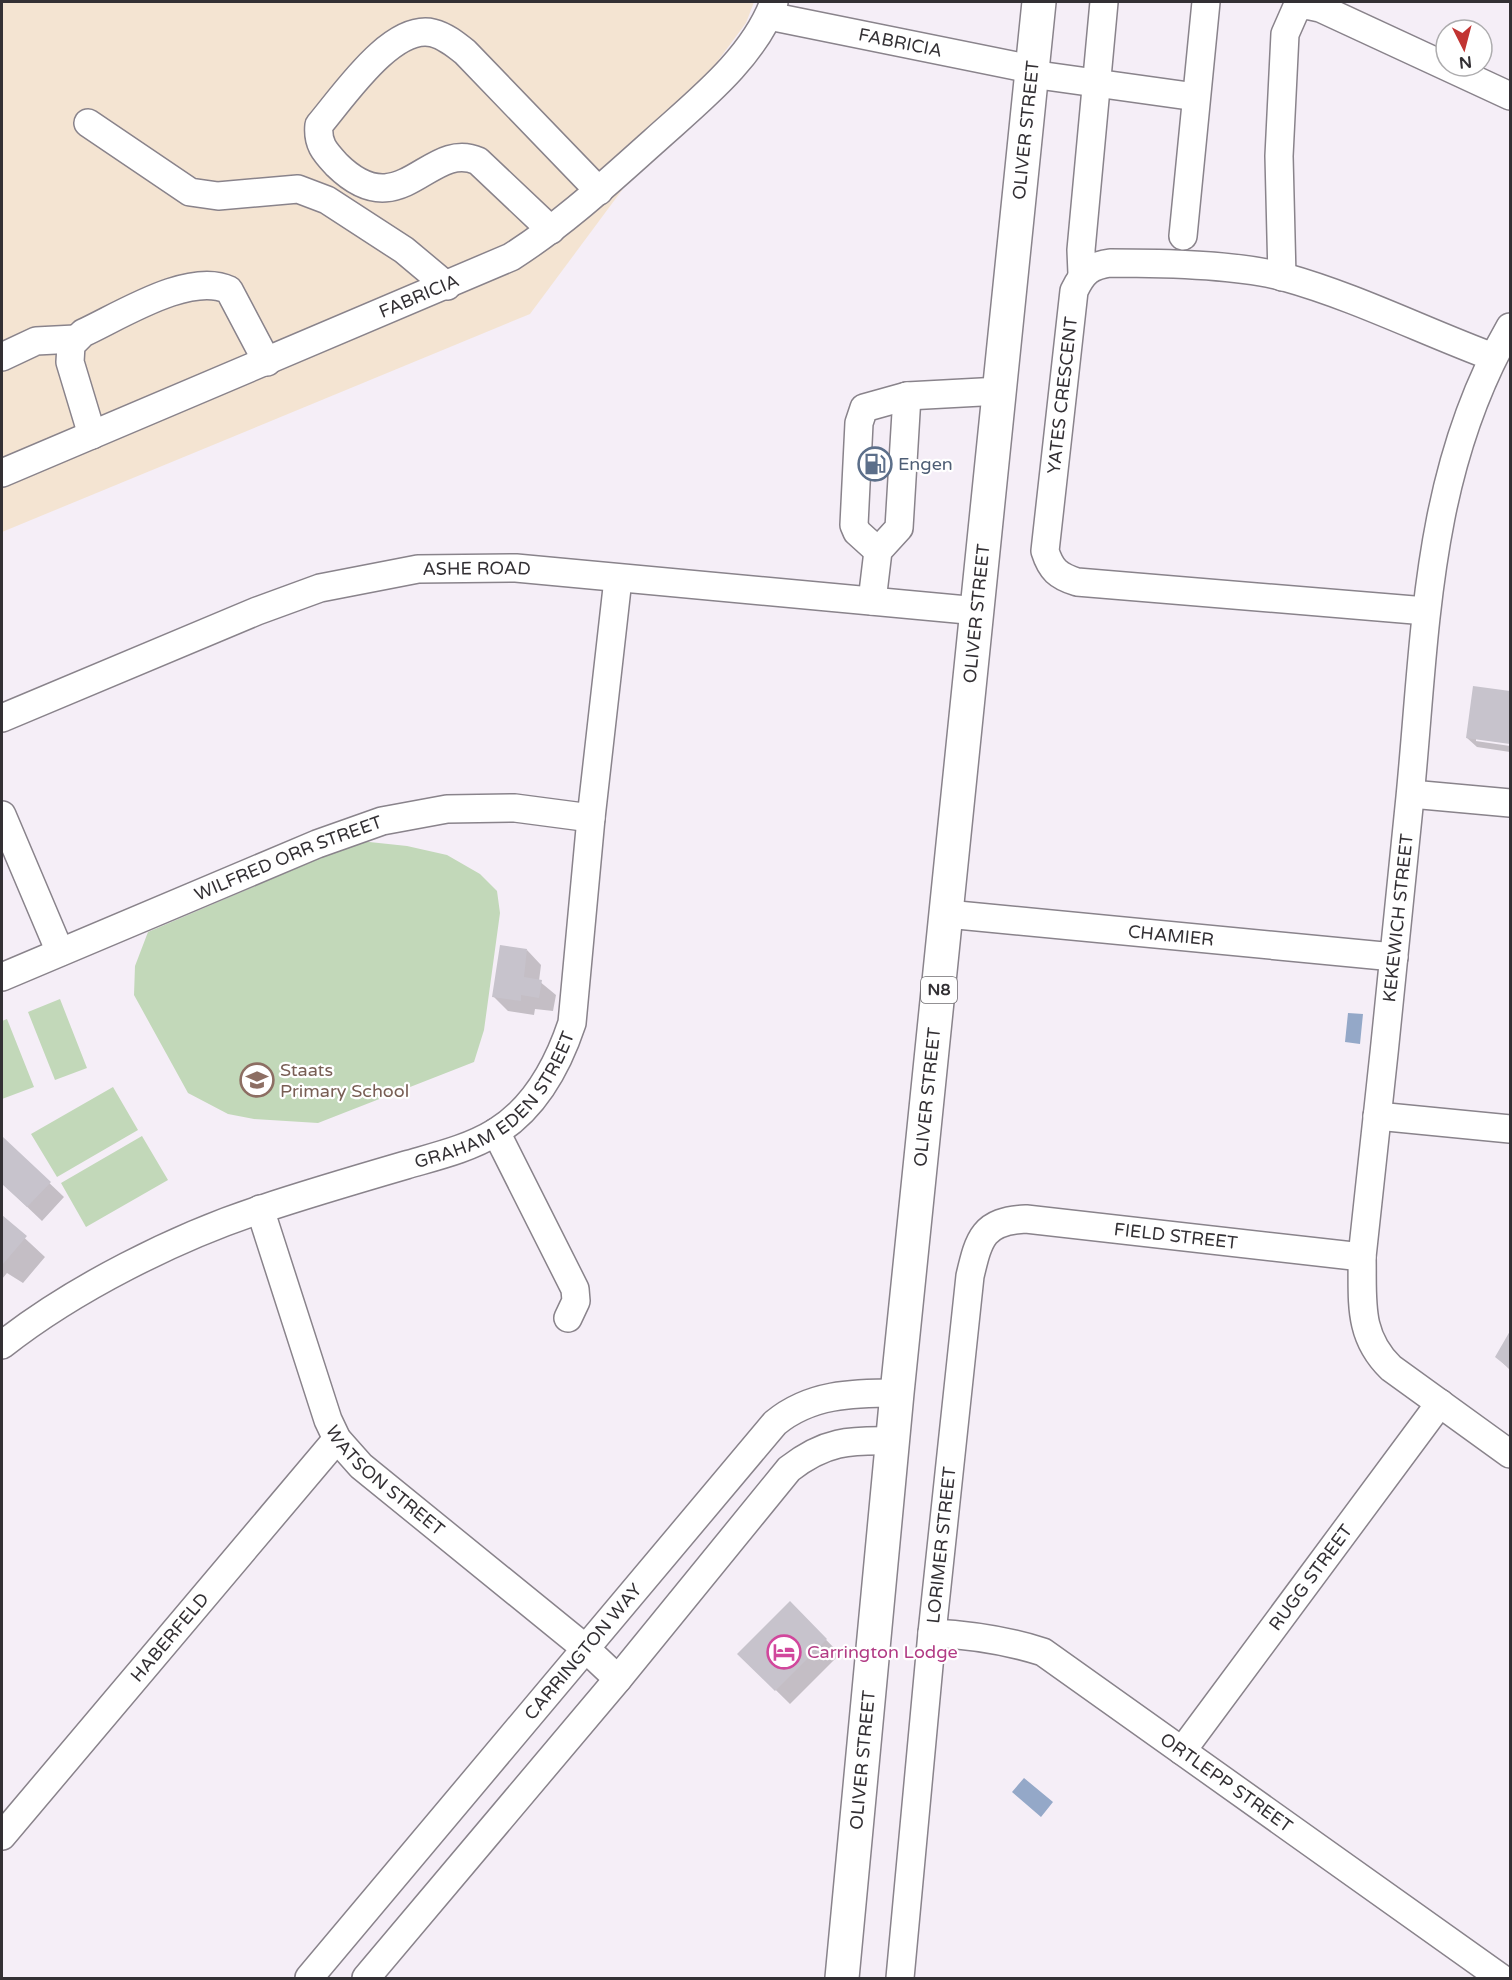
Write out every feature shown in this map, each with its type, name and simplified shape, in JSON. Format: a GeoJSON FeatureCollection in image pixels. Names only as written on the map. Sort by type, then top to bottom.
{"type":"FeatureCollection","features":[{"type":"Feature","properties":{"kind":"highway","name":"OLIVER STREET"},"geometry":{"type":"LineString","coordinates":[[842,1978],[897,1393],[1039,2]]}},
{"type":"Feature","properties":{"kind":"street"},"geometry":{"type":"LineString","coordinates":[[1082,274],[1081,250],[1104,2]]}},
{"type":"Feature","properties":{"kind":"street"},"geometry":{"type":"LineString","coordinates":[[1183,236],[1206,2]]}},
{"type":"Feature","properties":{"kind":"street"},"geometry":{"type":"LineString","coordinates":[[1282,277],[1280,156],[1285,34],[1296,9],[1306,5],[1320,8],[1510,96]]}},
{"type":"Feature","properties":{"kind":"street","name":"FABRICIA"},"geometry":{"type":"LineString","coordinates":[[2,473],[511,257],[551,230],[599,191],[721,78],[748,48],[772,9],[1031,71],[1096,84],[1196,97]]}},
{"type":"Feature","properties":{"kind":"street"},"geometry":{"type":"LineString","coordinates":[[551,230],[478,161],[467,156],[454,157],[402,184],[382,189],[369,186],[341,169],[323,151],[318,135],[319,125],[387,48],[418,32],[433,33],[448,39],[465,52],[599,191]]}},
{"type":"Feature","properties":{"kind":"street"},"geometry":{"type":"LineString","coordinates":[[88,123],[190,192],[218,196],[298,189],[327,200],[404,250],[447,286]]}},
{"type":"Feature","properties":{"kind":"street"},"geometry":{"type":"LineString","coordinates":[[1082,274],[1094,265],[1110,263],[1232,270],[1282,277],[1341,296],[1493,357]]}},
{"type":"Feature","properties":{"kind":"street","name":"YATES CRESCENT"},"geometry":{"type":"LineString","coordinates":[[1082,274],[1074,291],[1045,551],[1049,566],[1060,577],[1077,582],[1426,611]]}},
{"type":"Feature","properties":{"kind":"street"},"geometry":{"type":"LineString","coordinates":[[2,357],[36,340],[75,339],[182,287],[205,283],[229,290],[267,362]]}},
{"type":"Feature","properties":{"kind":"street","name":"KEKEWICH STREET"},"geometry":{"type":"LineString","coordinates":[[1510,327],[1493,357],[1467,418],[1453,460],[1437,530],[1426,611],[1411,794],[1362,1257],[1363,1317],[1367,1335],[1378,1355],[1391,1368],[1510,1454]]}},
{"type":"Feature","properties":{"kind":"street"},"geometry":{"type":"LineString","coordinates":[[75,339],[69,353],[70,362],[92,435]]}},
{"type":"Feature","properties":{"kind":"street"},"geometry":{"type":"LineString","coordinates":[[878,550],[857,532],[854,525],[860,416],[864,408],[907,396],[1000,391]]}},
{"type":"Feature","properties":{"kind":"street"},"geometry":{"type":"LineString","coordinates":[[872,601],[878,550],[899,528],[907,396]]}},
{"type":"Feature","properties":{"kind":"street","name":"ASHE ROAD"},"geometry":{"type":"LineString","coordinates":[[2,718],[257,611],[320,588],[418,569],[516,568],[978,611]]}},
{"type":"Feature","properties":{"kind":"street","name":"GRAHAM EDEN STREET"},"geometry":{"type":"LineString","coordinates":[[2,1345],[39,1316],[150,1256],[260,1209],[470,1146],[496,1132],[515,1118],[543,1086],[562,1053],[572,1023],[591,818],[618,579]]}},
{"type":"Feature","properties":{"kind":"street"},"geometry":{"type":"LineString","coordinates":[[1411,794],[1510,803]]}},
{"type":"Feature","properties":{"kind":"street","name":"WILFRED ORR STREET"},"geometry":{"type":"LineString","coordinates":[[2,977],[317,844],[382,821],[447,809],[504,808],[591,818]]}},
{"type":"Feature","properties":{"kind":"street"},"geometry":{"type":"LineString","coordinates":[[2,815],[60,952]]}},
{"type":"Feature","properties":{"kind":"street","name":"CHAMIER"},"geometry":{"type":"LineString","coordinates":[[947,914],[1394,957]]}},
{"type":"Feature","properties":{"kind":"street"},"geometry":{"type":"LineString","coordinates":[[1377,1116],[1510,1129]]}},
{"type":"Feature","properties":{"kind":"street"},"geometry":{"type":"LineString","coordinates":[[496,1132],[575,1289],[576,1301],[568,1318]]}},
{"type":"Feature","properties":{"kind":"street","name":"WATSON STREET"},"geometry":{"type":"LineString","coordinates":[[260,1209],[328,1420],[337,1438],[361,1466],[585,1648],[618,1679]]}},
{"type":"Feature","properties":{"kind":"street","name":"FIELD STREET"},"geometry":{"type":"LineString","coordinates":[[992,1226],[1009,1219],[1026,1219],[1362,1257]]}},
{"type":"Feature","properties":{"kind":"street","name":"LORIMER STREET"},"geometry":{"type":"LineString","coordinates":[[900,1978],[932,1633],[970,1276],[982,1236],[992,1226]]}},
{"type":"Feature","properties":{"kind":"street","name":"CARRINGTON WAY"},"geometry":{"type":"LineString","coordinates":[[309,1978],[775,1423],[801,1405],[818,1399],[897,1393]]}},
{"type":"Feature","properties":{"kind":"street","name":"RUGG STREET"},"geometry":{"type":"LineString","coordinates":[[1182,1751],[1440,1403]]}},
{"type":"Feature","properties":{"kind":"street","name":"HABERFELD"},"geometry":{"type":"LineString","coordinates":[[2,1836],[337,1438]]}},
{"type":"Feature","properties":{"kind":"street"},"geometry":{"type":"LineString","coordinates":[[366,1978],[618,1679],[789,1469],[810,1452],[836,1443],[893,1442]]}},
{"type":"Feature","properties":{"kind":"street","name":"ORTLEPP STREET"},"geometry":{"type":"LineString","coordinates":[[932,1633],[973,1635],[1011,1641],[1043,1652],[1501,1978]]}},
{"type":"Feature","properties":{"kind":"shaded area"},"geometry":{"type":"Polygon","coordinates":[[[2,2],[754,2],[746,23],[530,314],[2,532],[2,2]]]}},
{"type":"Feature","properties":{"kind":"green space"},"geometry":{"type":"Polygon","coordinates":[[[360,841],[407,846],[447,855],[480,874],[497,891],[500,913],[484,1030],[474,1062],[318,1123],[254,1119],[228,1114],[188,1093],[134,995],[135,966],[148,932],[360,841]]]}},
{"type":"Feature","properties":{"kind":"green space"},"geometry":{"type":"Polygon","coordinates":[[[60,999],[87,1068],[55,1080],[28,1012],[60,999]]]}},
{"type":"Feature","properties":{"kind":"green space"},"geometry":{"type":"Polygon","coordinates":[[[7,1019],[34,1087],[2,1099],[2,1021],[7,1019]]]}},
{"type":"Feature","properties":{"kind":"green space"},"geometry":{"type":"Polygon","coordinates":[[[113,1087],[138,1130],[57,1177],[31,1134],[113,1087]]]}},
{"type":"Feature","properties":{"kind":"green space"},"geometry":{"type":"Polygon","coordinates":[[[142,1136],[168,1180],[86,1227],[61,1183],[142,1136]]]}},
{"type":"Feature","properties":{"kind":"water"},"geometry":{"type":"Polygon","coordinates":[[[1348,1013],[1363,1014],[1360,1044],[1345,1042],[1348,1013]]]}},
{"type":"Feature","properties":{"kind":"water"},"geometry":{"type":"Polygon","coordinates":[[[1024,1778],[1053,1802],[1041,1817],[1012,1792],[1024,1778]]]}},
{"type":"Feature","properties":{"kind":"building"},"geometry":{"type":"Polygon","coordinates":[[[1473,686],[1510,691],[1510,744],[1466,738],[1473,686]]]}},
{"type":"Feature","properties":{"kind":"building"},"geometry":{"type":"Polygon","coordinates":[[[500,945],[527,949],[524,977],[542,980],[539,998],[521,995],[521,1001],[492,997],[500,945]]]}},
{"type":"Feature","properties":{"kind":"building"},"geometry":{"type":"Polygon","coordinates":[[[3,1137],[51,1182],[27,1207],[2,1184],[3,1137]]]}},
{"type":"Feature","properties":{"kind":"building"},"geometry":{"type":"Polygon","coordinates":[[[2,1215],[27,1236],[3,1264],[2,1264],[2,1215]]]}},
{"type":"Feature","properties":{"kind":"building"},"geometry":{"type":"Polygon","coordinates":[[[1510,1331],[1510,1369],[1495,1357],[1510,1331]]]}},
{"type":"Feature","properties":{"kind":"building"},"geometry":{"type":"Polygon","coordinates":[[[790,1601],[827,1639],[775,1691],[737,1654],[790,1601]]]}},
{"type":"Feature","properties":{"kind":"place","name":"Engen"},"geometry":{"type":"Point","coordinates":[875,464]}},
{"type":"Feature","properties":{"kind":"place","name":"Staats Primary School"},"geometry":{"type":"Point","coordinates":[257,1080]}},
{"type":"Feature","properties":{"kind":"place","name":"Carrington Lodge"},"geometry":{"type":"Point","coordinates":[784,1652]}}]}
